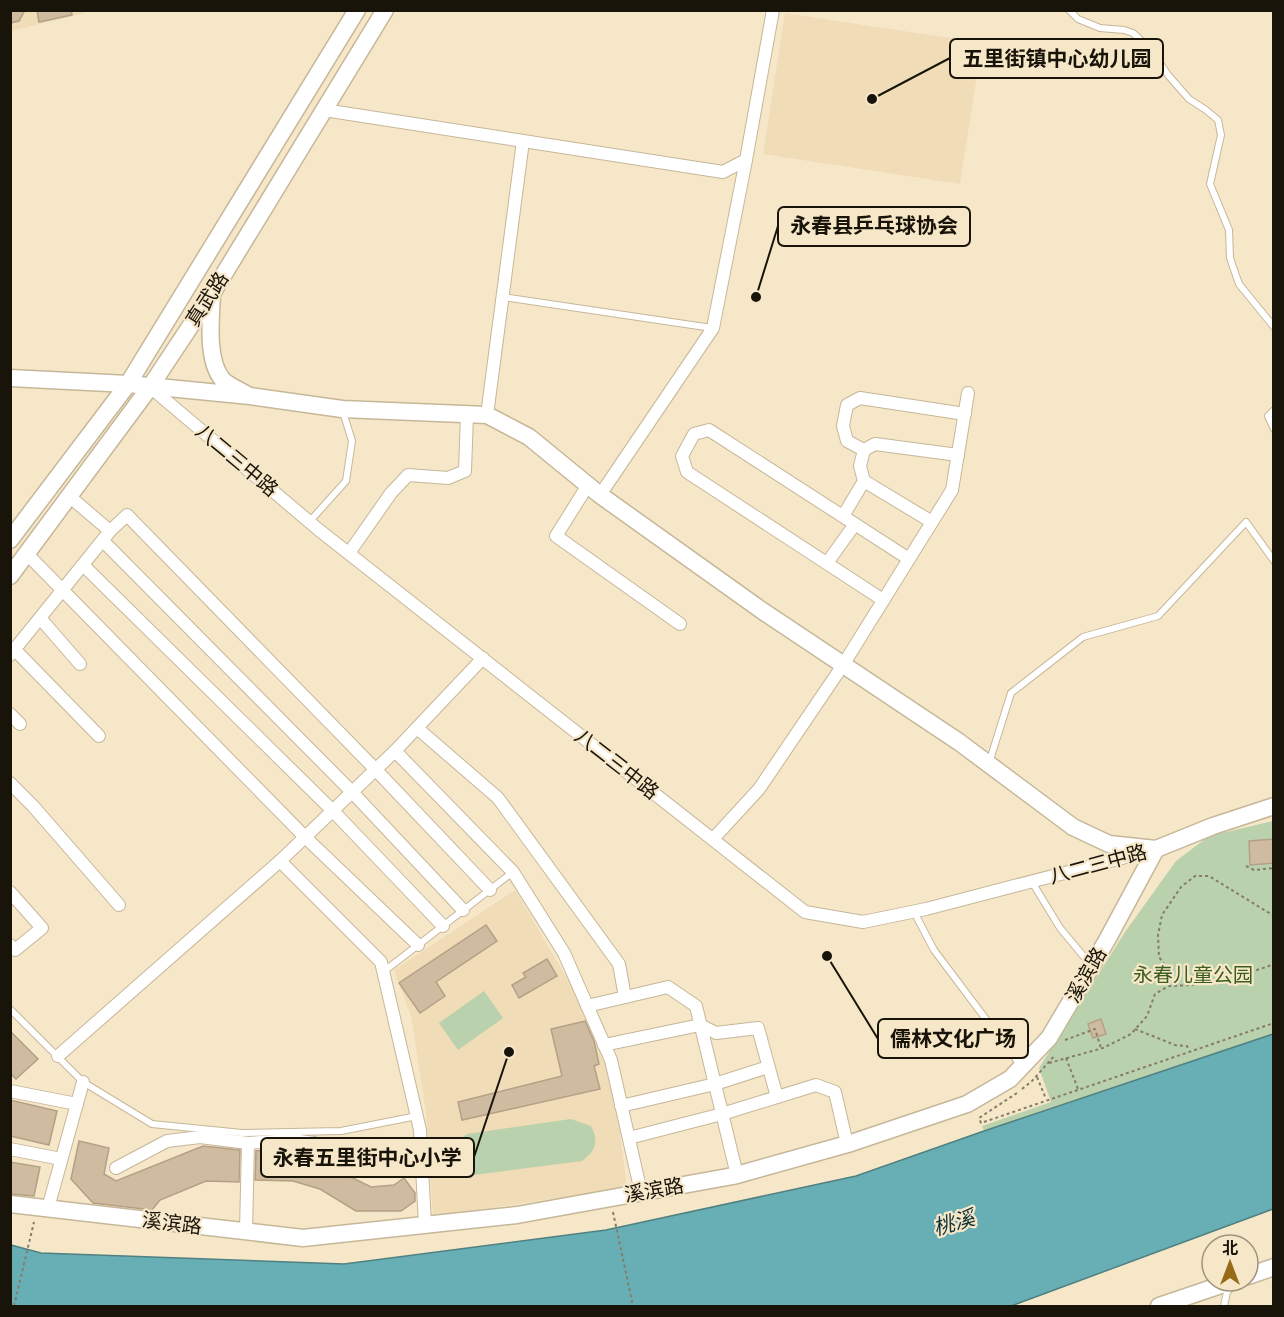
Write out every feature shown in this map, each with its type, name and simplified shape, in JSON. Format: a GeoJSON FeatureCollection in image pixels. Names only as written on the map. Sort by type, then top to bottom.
{"type":"FeatureCollection","features":[{"type":"Feature","properties":{"kind":"main road","name":"真武路"},"geometry":{"type":"LineString","coordinates":[[10,541],[128,384],[357,10]]}},
{"type":"Feature","properties":{"kind":"main road","name":"真武路"},"geometry":{"type":"LineString","coordinates":[[10,576],[150,387],[213,292],[385,10]]}},
{"type":"Feature","properties":{"kind":"main road"},"geometry":{"type":"LineString","coordinates":[[213,292],[210,334],[214,361],[222,379],[249,396]]}},
{"type":"Feature","properties":{"kind":"main road","name":"八二三中路"},"geometry":{"type":"LineString","coordinates":[[10,378],[128,384],[342,408],[487,415],[529,437],[594,490],[764,612],[959,742],[1073,827],[1109,844],[1156,849],[1213,826],[1274,806]]}},
{"type":"Feature","properties":{"kind":"main road","name":"溪滨路"},"geometry":{"type":"LineString","coordinates":[[10,1204],[303,1238],[517,1215],[737,1174],[847,1144],[967,1104],[1010,1079],[1049,1038],[1092,966],[1156,849]]}},
{"type":"Feature","properties":{"kind":"main road"},"geometry":{"type":"LineString","coordinates":[[1159,1306],[1200,1292]]}},
{"type":"Feature","properties":{"kind":"street"},"geometry":{"type":"LineString","coordinates":[[680,624],[556,536],[594,490],[712,328],[773,10]]}},
{"type":"Feature","properties":{"kind":"street"},"geometry":{"type":"LineString","coordinates":[[324,110],[723,172],[746,160]]}},
{"type":"Feature","properties":{"kind":"street"},"geometry":{"type":"LineString","coordinates":[[487,415],[523,141]]}},
{"type":"Feature","properties":{"kind":"street","name":"八二三中路"},"geometry":{"type":"LineString","coordinates":[[150,387],[349,553],[805,912],[863,921],[914,911],[1156,849]]}},
{"type":"Feature","properties":{"kind":"street"},"geometry":{"type":"LineString","coordinates":[[713,839],[759,789],[843,665],[952,490],[968,393]]}},
{"type":"Feature","properties":{"kind":"street"},"geometry":{"type":"LineString","coordinates":[[864,450],[847,441],[843,426],[847,405],[860,399],[965,414]]}},
{"type":"Feature","properties":{"kind":"street"},"geometry":{"type":"LineString","coordinates":[[349,553],[391,493],[408,476],[448,478],[465,471],[467,414]]}},
{"type":"Feature","properties":{"kind":"street"},"geometry":{"type":"LineString","coordinates":[[883,600],[687,472],[682,456],[694,434],[709,430],[909,559]]}},
{"type":"Feature","properties":{"kind":"street"},"geometry":{"type":"LineString","coordinates":[[932,522],[864,481],[860,466],[864,450],[875,444],[958,455]]}},
{"type":"Feature","properties":{"kind":"street"},"geometry":{"type":"LineString","coordinates":[[843,516],[864,481]]}},
{"type":"Feature","properties":{"kind":"street"},"geometry":{"type":"LineString","coordinates":[[69,496],[463,910]]}},
{"type":"Feature","properties":{"kind":"street"},"geometry":{"type":"LineString","coordinates":[[99,736],[13,652],[106,536],[127,515],[490,890]]}},
{"type":"Feature","properties":{"kind":"street"},"geometry":{"type":"LineString","coordinates":[[827,563],[855,524]]}},
{"type":"Feature","properties":{"kind":"street"},"geometry":{"type":"LineString","coordinates":[[27,554],[305,837],[418,945]]}},
{"type":"Feature","properties":{"kind":"street"},"geometry":{"type":"LineString","coordinates":[[83,565],[333,810],[443,926]]}},
{"type":"Feature","properties":{"kind":"street"},"geometry":{"type":"LineString","coordinates":[[40,618],[80,664]]}},
{"type":"Feature","properties":{"kind":"street"},"geometry":{"type":"LineString","coordinates":[[58,1056],[280,861],[395,751],[483,658]]}},
{"type":"Feature","properties":{"kind":"street"},"geometry":{"type":"LineString","coordinates":[[10,714],[20,724]]}},
{"type":"Feature","properties":{"kind":"street"},"geometry":{"type":"LineString","coordinates":[[417,728],[498,798],[619,964],[625,997]]}},
{"type":"Feature","properties":{"kind":"street"},"geometry":{"type":"LineString","coordinates":[[395,751],[513,873],[564,953],[611,1060],[641,1192]]}},
{"type":"Feature","properties":{"kind":"street"},"geometry":{"type":"LineString","coordinates":[[10,783],[33,806],[119,905]]}},
{"type":"Feature","properties":{"kind":"street"},"geometry":{"type":"LineString","coordinates":[[280,861],[381,962],[420,1130],[425,1224]]}},
{"type":"Feature","properties":{"kind":"street"},"geometry":{"type":"LineString","coordinates":[[10,892],[42,928],[15,950],[10,945]]}},
{"type":"Feature","properties":{"kind":"street"},"geometry":{"type":"LineString","coordinates":[[587,1006],[668,987],[696,1006],[737,1174]]}},
{"type":"Feature","properties":{"kind":"street"},"geometry":{"type":"LineString","coordinates":[[604,1045],[700,1024],[717,1033],[758,1028],[777,1096]]}},
{"type":"Feature","properties":{"kind":"street"},"geometry":{"type":"LineString","coordinates":[[621,1106],[715,1084],[768,1067]]}},
{"type":"Feature","properties":{"kind":"street"},"geometry":{"type":"LineString","coordinates":[[43,1208],[61,1159],[83,1082]]}},
{"type":"Feature","properties":{"kind":"street"},"geometry":{"type":"LineString","coordinates":[[10,1083],[16,1092],[77,1104]]}},
{"type":"Feature","properties":{"kind":"street"},"geometry":{"type":"LineString","coordinates":[[628,1138],[722,1114],[816,1086],[835,1092],[847,1144]]}},
{"type":"Feature","properties":{"kind":"street"},"geometry":{"type":"LineString","coordinates":[[116,1168],[167,1141],[200,1137],[248,1143],[292,1140],[314,1143],[354,1163],[421,1159]]}},
{"type":"Feature","properties":{"kind":"street"},"geometry":{"type":"LineString","coordinates":[[246,1231],[248,1143]]}},
{"type":"Feature","properties":{"kind":"street"},"geometry":{"type":"LineString","coordinates":[[10,1149],[61,1159]]}},
{"type":"Feature","properties":{"kind":"lane"},"geometry":{"type":"LineString","coordinates":[[1069,10],[1077,19],[1100,28],[1133,33],[1151,50],[1168,75],[1189,99],[1218,120],[1221,135],[1210,184],[1229,230],[1230,258],[1239,284],[1274,327]]}},
{"type":"Feature","properties":{"kind":"lane"},"geometry":{"type":"LineString","coordinates":[[502,297],[712,328]]}},
{"type":"Feature","properties":{"kind":"lane"},"geometry":{"type":"LineString","coordinates":[[310,521],[346,481],[351,441],[342,408]]}},
{"type":"Feature","properties":{"kind":"lane"},"geometry":{"type":"LineString","coordinates":[[1274,410],[1268,416],[1274,429]]}},
{"type":"Feature","properties":{"kind":"lane"},"geometry":{"type":"LineString","coordinates":[[988,764],[1011,693],[1083,637],[1158,616],[1246,522],[1274,561]]}},
{"type":"Feature","properties":{"kind":"lane"},"geometry":{"type":"LineString","coordinates":[[10,541],[27,554]]}},
{"type":"Feature","properties":{"kind":"lane"},"geometry":{"type":"LineString","coordinates":[[383,972],[513,873]]}},
{"type":"Feature","properties":{"kind":"lane"},"geometry":{"type":"LineString","coordinates":[[1032,881],[1060,928],[1092,966]]}},
{"type":"Feature","properties":{"kind":"lane"},"geometry":{"type":"LineString","coordinates":[[914,911],[934,950],[1021,1067]]}},
{"type":"Feature","properties":{"kind":"lane"},"geometry":{"type":"LineString","coordinates":[[10,1009],[83,1082],[152,1124],[231,1132],[340,1131],[417,1116]]}},
{"type":"Feature","properties":{"kind":"path"},"geometry":{"type":"LineString","coordinates":[[1246,866],[1254,870],[1274,868]]}},
{"type":"Feature","properties":{"kind":"path"},"geometry":{"type":"LineString","coordinates":[[1176,986],[1170,972],[1159,957],[1158,935],[1162,915],[1181,887],[1195,876],[1209,876],[1274,916]]}},
{"type":"Feature","properties":{"kind":"path"},"geometry":{"type":"LineString","coordinates":[[1033,1054],[1049,1063],[1101,1048],[1131,1034],[1147,1016],[1155,994],[1168,986],[1236,977],[1269,966],[1274,962]]}},
{"type":"Feature","properties":{"kind":"path"},"geometry":{"type":"LineString","coordinates":[[1101,1048],[1095,1029],[1065,1039],[1037,1077],[1008,1100],[979,1118],[981,1123],[1274,1023]]}},
{"type":"Feature","properties":{"kind":"path"},"geometry":{"type":"LineString","coordinates":[[1135,1029],[1175,1046],[1187,1046],[1190,1051]]}},
{"type":"Feature","properties":{"kind":"path"},"geometry":{"type":"LineString","coordinates":[[1066,1058],[1078,1089]]}},
{"type":"Feature","properties":{"kind":"path"},"geometry":{"type":"LineString","coordinates":[[1037,1077],[1046,1100]]}},
{"type":"Feature","properties":{"kind":"path"},"geometry":{"type":"LineString","coordinates":[[610,1198],[633,1306]]}},
{"type":"Feature","properties":{"kind":"path"},"geometry":{"type":"LineString","coordinates":[[14,1306],[43,1208]]}},
{"type":"Feature","properties":{"kind":"shaded area"},"geometry":{"type":"Polygon","coordinates":[[[85,10],[85,13],[11,31],[10,11],[85,10]]]}},
{"type":"Feature","properties":{"kind":"shaded area"},"geometry":{"type":"Polygon","coordinates":[[[785,13],[982,43],[960,184],[763,154],[785,13]]]}},
{"type":"Feature","properties":{"kind":"shaded area"},"geometry":{"type":"Polygon","coordinates":[[[515,890],[588,1014],[614,1087],[627,1188],[433,1216],[426,1112],[411,1016],[394,970],[515,890]]]}},
{"type":"Feature","properties":{"kind":"green space","name":"永春儿童公园"},"geometry":{"type":"Polygon","coordinates":[[[1273,821],[1273,1034],[984,1131],[982,1126],[1051,1102],[1039,1068],[1125,932],[1176,861],[1209,836],[1273,821]]]}},
{"type":"Feature","properties":{"kind":"green space"},"geometry":{"type":"Polygon","coordinates":[[[484,991],[503,1018],[458,1050],[439,1023],[484,991]]]}},
{"type":"Feature","properties":{"kind":"green space"},"geometry":{"type":"Polygon","coordinates":[[[571,1119],[591,1126],[595,1136],[593,1149],[582,1161],[474,1175],[460,1168],[453,1158],[455,1146],[467,1134],[571,1119]]]}},
{"type":"Feature","properties":{"kind":"water","name":"桃溪"},"geometry":{"type":"Polygon","coordinates":[[[1273,1034],[1273,1209],[1208,1233],[1200,1233],[1200,1236],[1011,1306],[11,1306],[11,1245],[41,1253],[344,1264],[606,1230],[856,1176],[1273,1034]]]}},
{"type":"Feature","properties":{"kind":"building"},"geometry":{"type":"Polygon","coordinates":[[[10,10],[25,10],[19,21],[10,23],[10,10]]]}},
{"type":"Feature","properties":{"kind":"building"},"geometry":{"type":"Polygon","coordinates":[[[37,10],[71,10],[72,15],[39,22],[37,10]]]}},
{"type":"Feature","properties":{"kind":"building"},"geometry":{"type":"Polygon","coordinates":[[[1274,839],[1274,863],[1250,865],[1249,841],[1274,839]]]}},
{"type":"Feature","properties":{"kind":"building"},"geometry":{"type":"Polygon","coordinates":[[[486,925],[497,941],[436,982],[445,996],[420,1013],[399,983],[486,925]]]}},
{"type":"Feature","properties":{"kind":"building"},"geometry":{"type":"Polygon","coordinates":[[[547,959],[557,976],[519,998],[512,985],[526,977],[523,973],[547,959]]]}},
{"type":"Feature","properties":{"kind":"building"},"geometry":{"type":"Polygon","coordinates":[[[1101,1019],[1106,1034],[1093,1038],[1088,1024],[1101,1019]]]}},
{"type":"Feature","properties":{"kind":"building"},"geometry":{"type":"Polygon","coordinates":[[[585,1021],[594,1041],[599,1064],[594,1066],[600,1089],[462,1120],[458,1102],[562,1076],[551,1029],[585,1021]]]}},
{"type":"Feature","properties":{"kind":"building"},"geometry":{"type":"Polygon","coordinates":[[[10,1031],[38,1059],[16,1079],[10,1073],[10,1031]]]}},
{"type":"Feature","properties":{"kind":"building"},"geometry":{"type":"Polygon","coordinates":[[[10,1100],[57,1111],[49,1145],[10,1136],[10,1100]]]}},
{"type":"Feature","properties":{"kind":"building"},"geometry":{"type":"Polygon","coordinates":[[[79,1141],[109,1148],[104,1174],[116,1181],[203,1146],[240,1150],[239,1182],[206,1181],[160,1200],[152,1210],[93,1203],[71,1179],[79,1141]]]}},
{"type":"Feature","properties":{"kind":"building"},"geometry":{"type":"Polygon","coordinates":[[[292,1148],[371,1187],[394,1185],[404,1178],[415,1193],[415,1201],[401,1211],[356,1211],[320,1189],[293,1181],[255,1180],[256,1151],[292,1148]]]}},
{"type":"Feature","properties":{"kind":"building"},"geometry":{"type":"Polygon","coordinates":[[[10,1162],[40,1167],[34,1196],[10,1194],[10,1162]]]}},
{"type":"Feature","properties":{"kind":"place","name":"五里街镇中心幼儿园"},"geometry":{"type":"Point","coordinates":[872,99]}},
{"type":"Feature","properties":{"kind":"place","name":"永春县乒乓球协会"},"geometry":{"type":"Point","coordinates":[756,297]}},
{"type":"Feature","properties":{"kind":"place","name":"儒林文化广场"},"geometry":{"type":"Point","coordinates":[827,956]}},
{"type":"Feature","properties":{"kind":"place","name":"永春五里街中心小学"},"geometry":{"type":"Point","coordinates":[509,1052]}}]}
